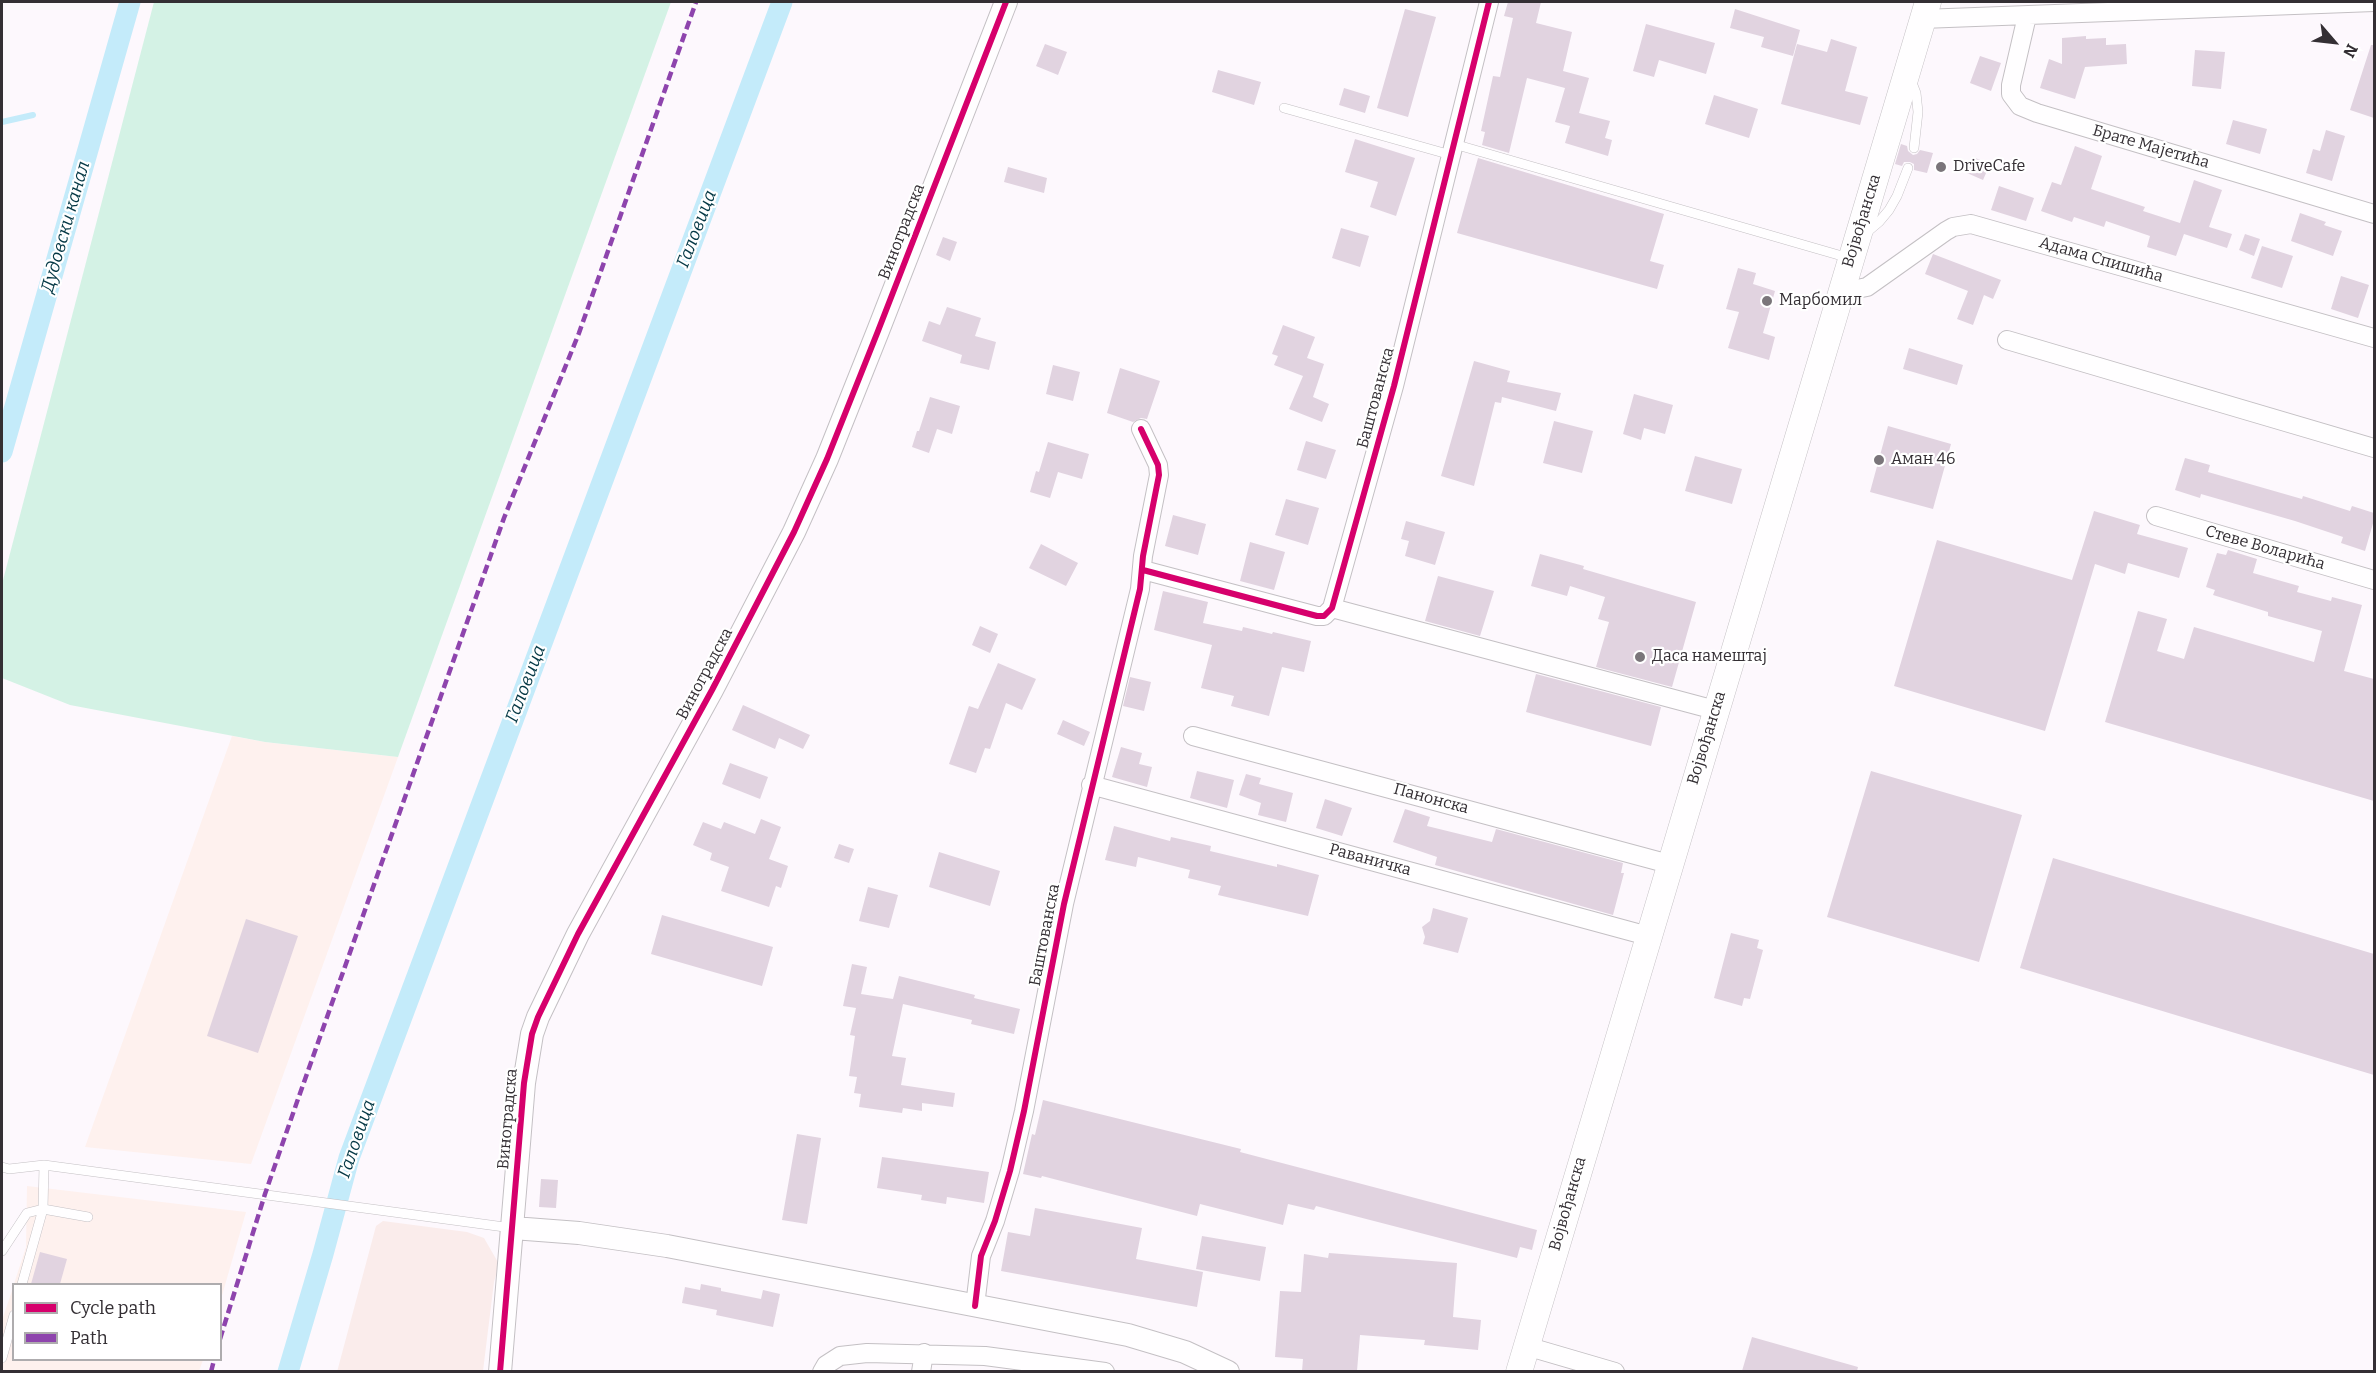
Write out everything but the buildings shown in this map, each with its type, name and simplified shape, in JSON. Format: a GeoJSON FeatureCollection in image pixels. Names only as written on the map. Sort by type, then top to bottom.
{"type":"FeatureCollection","features":[{"type":"Feature","properties":{"kind":"main road","name":"Војвођанска"},"geometry":{"type":"LineString","coordinates":[[1519,1371],[1925,10]]}},
{"type":"Feature","properties":{"kind":"street","name":"Виноградска"},"geometry":{"type":"LineString","coordinates":[[500,1371],[527,1057],[532,1034],[545,998],[712,690],[794,532],[827,459],[1006,2]]}},
{"type":"Feature","properties":{"kind":"street","name":"Баштованска"},"geometry":{"type":"LineString","coordinates":[[1332,608],[1396,375],[1489,2]]}},
{"type":"Feature","properties":{"kind":"street"},"geometry":{"type":"LineString","coordinates":[[1925,10],[2027,16],[2374,2]]}},
{"type":"Feature","properties":{"kind":"street","name":"Брате Мајетића"},"geometry":{"type":"LineString","coordinates":[[2027,16],[2011,85],[2011,94],[2020,106],[2374,214]]}},
{"type":"Feature","properties":{"kind":"street","name":"Адама Спишића"},"geometry":{"type":"LineString","coordinates":[[1841,292],[1867,287],[1946,231],[1953,227],[1971,224],[2374,339]]}},
{"type":"Feature","properties":{"kind":"street"},"geometry":{"type":"LineString","coordinates":[[2007,340],[2374,448]]}},
{"type":"Feature","properties":{"kind":"street","name":"Баштованска"},"geometry":{"type":"LineString","coordinates":[[975,1301],[978,1271],[1001,1204],[1022,1121],[1064,904],[1091,785],[1122,667],[1143,570],[1143,556],[1159,475],[1158,465],[1141,429]]}},
{"type":"Feature","properties":{"kind":"street","name":"Стеве Воларића"},"geometry":{"type":"LineString","coordinates":[[2156,516],[2374,580]]}},
{"type":"Feature","properties":{"kind":"street"},"geometry":{"type":"LineString","coordinates":[[1143,570],[1317,616],[1324,616],[1332,608],[1715,710]]}},
{"type":"Feature","properties":{"kind":"street","name":"Панонска"},"geometry":{"type":"LineString","coordinates":[[1193,736],[1669,864]]}},
{"type":"Feature","properties":{"kind":"street","name":"Раваничка"},"geometry":{"type":"LineString","coordinates":[[1091,785],[1648,936]]}},
{"type":"Feature","properties":{"kind":"street"},"geometry":{"type":"LineString","coordinates":[[513,1228],[579,1233],[667,1246],[975,1301],[1148,1340],[1185,1352],[1228,1371]]}},
{"type":"Feature","properties":{"kind":"street"},"geometry":{"type":"LineString","coordinates":[[1526,1346],[1615,1371]]}},
{"type":"Feature","properties":{"kind":"street"},"geometry":{"type":"LineString","coordinates":[[822,1371],[833,1360],[852,1354],[924,1353],[1011,1358],[1105,1371]]}},
{"type":"Feature","properties":{"kind":"street"},"geometry":{"type":"LineString","coordinates":[[921,1371],[924,1353]]}},
{"type":"Feature","properties":{"kind":"lane"},"geometry":{"type":"LineString","coordinates":[[1907,69],[1916,93],[1918,112],[1914,148]]}},
{"type":"Feature","properties":{"kind":"lane"},"geometry":{"type":"LineString","coordinates":[[1284,108],[1854,250],[1889,210],[1908,168]]}},
{"type":"Feature","properties":{"kind":"lane"},"geometry":{"type":"LineString","coordinates":[[22,1283],[44,1209],[44,1165]]}},
{"type":"Feature","properties":{"kind":"lane"},"geometry":{"type":"LineString","coordinates":[[2,1167],[9,1169],[44,1165],[513,1228]]}},
{"type":"Feature","properties":{"kind":"lane"},"geometry":{"type":"LineString","coordinates":[[2,1251],[27,1213],[44,1209],[88,1217]]}},
{"type":"Feature","properties":{"kind":"lane"},"geometry":{"type":"LineString","coordinates":[[2,1358],[12,1322]]}},
{"type":"Feature","properties":{"kind":"shaded area"},"geometry":{"type":"Polygon","coordinates":[[[232,736],[265,742],[398,757],[251,1164],[85,1147],[232,736]]]}},
{"type":"Feature","properties":{"kind":"shaded area"},"geometry":{"type":"Polygon","coordinates":[[[27,1186],[246,1212],[222,1296],[222,1283],[14,1283],[26,1247],[27,1186]]]}},
{"type":"Feature","properties":{"kind":"shaded area"},"geometry":{"type":"Polygon","coordinates":[[[383,1221],[467,1232],[484,1238],[499,1264],[494,1282],[483,1371],[337,1372],[376,1226],[383,1221]]]}},
{"type":"Feature","properties":{"kind":"shaded area"},"geometry":{"type":"Polygon","coordinates":[[[12,1291],[12,1361],[203,1361],[199,1371],[2,1372],[2,1320],[12,1291]]]}},
{"type":"Feature","properties":{"kind":"green space"},"geometry":{"type":"Polygon","coordinates":[[[154,2],[671,2],[398,757],[265,742],[70,705],[2,678],[2,584],[154,2]]]}},
{"type":"Feature","properties":{"kind":"waterway","name":"Дудовски канал"},"geometry":{"type":"LineString","coordinates":[[2,452],[130,2]]}},
{"type":"Feature","properties":{"kind":"waterway","name":"Галовица"},"geometry":{"type":"LineString","coordinates":[[288,1372],[349,1158],[782,2]]}},
{"type":"Feature","properties":{"kind":"waterway"},"geometry":{"type":"LineString","coordinates":[[2,122],[33,115]]}},
{"type":"Feature","properties":{"kind":"marked path"},"geometry":{"type":"LineString","coordinates":[[222,1333],[265,1194],[504,518],[579,333],[696,2]]}},
{"type":"Feature","properties":{"kind":"marked path"},"geometry":{"type":"LineString","coordinates":[[211,1372],[214,1361]]}},
{"type":"Feature","properties":{"kind":"cycle path"},"geometry":{"type":"LineString","coordinates":[[500,1372],[524,1083],[532,1034],[538,1017],[578,934],[712,690],[794,532],[827,459],[1006,2]]}},
{"type":"Feature","properties":{"kind":"cycle path"},"geometry":{"type":"LineString","coordinates":[[1143,570],[1317,616],[1324,616],[1332,608],[1394,386],[1489,2]]}},
{"type":"Feature","properties":{"kind":"cycle path"},"geometry":{"type":"LineString","coordinates":[[975,1306],[981,1256],[995,1221],[1010,1171],[1024,1111],[1064,904],[1140,589],[1143,556],[1159,475],[1158,465],[1141,429]]}},
{"type":"Feature","properties":{"kind":"place","name":"DriveCafe"},"geometry":{"type":"Point","coordinates":[1941,167]}},
{"type":"Feature","properties":{"kind":"place","name":"Марбомил"},"geometry":{"type":"Point","coordinates":[1767,301]}},
{"type":"Feature","properties":{"kind":"place","name":"Аман 46"},"geometry":{"type":"Point","coordinates":[1879,460]}},
{"type":"Feature","properties":{"kind":"place","name":"Даса намештај"},"geometry":{"type":"Point","coordinates":[1640,657]}}]}
